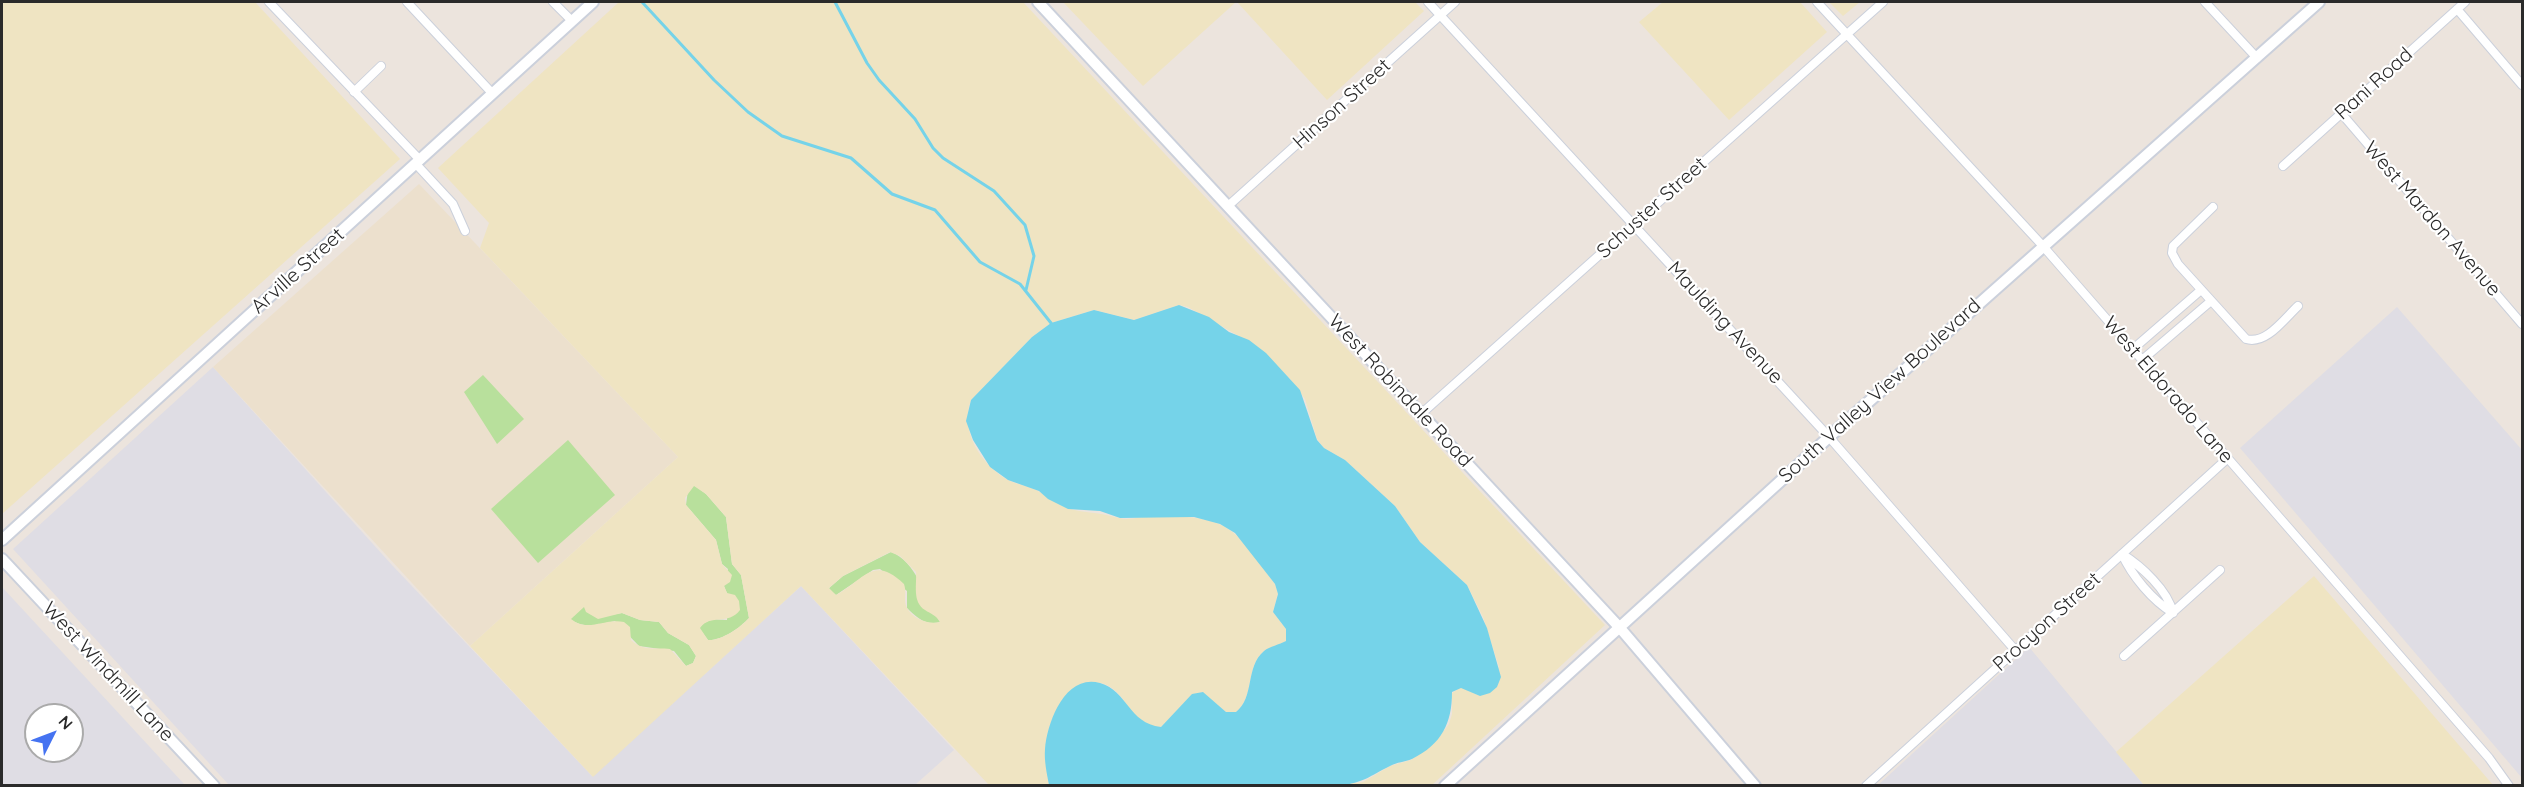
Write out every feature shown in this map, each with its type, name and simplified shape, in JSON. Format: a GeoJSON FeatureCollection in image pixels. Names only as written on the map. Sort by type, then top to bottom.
{"type":"FeatureCollection","features":[{"type":"Feature","properties":{"kind":"street"},"geometry":{"type":"LineString","coordinates":[[269,2],[418,162],[453,204],[465,231]]}},
{"type":"Feature","properties":{"kind":"street"},"geometry":{"type":"LineString","coordinates":[[406,2],[492,93]]}},
{"type":"Feature","properties":{"kind":"street"},"geometry":{"type":"LineString","coordinates":[[553,2],[572,21]]}},
{"type":"Feature","properties":{"kind":"street","name":"Arville Street"},"geometry":{"type":"LineString","coordinates":[[2,540],[593,2]]}},
{"type":"Feature","properties":{"kind":"street","name":"West Robindale Road"},"geometry":{"type":"LineString","coordinates":[[1038,2],[1620,628],[1755,786]]}},
{"type":"Feature","properties":{"kind":"street","name":"Maulding Avenue"},"geometry":{"type":"LineString","coordinates":[[1428,2],[1829,436],[2015,650]]}},
{"type":"Feature","properties":{"kind":"street","name":"Hinson Street"},"geometry":{"type":"LineString","coordinates":[[1228,206],[1455,2]]}},
{"type":"Feature","properties":{"kind":"street","name":"West Eldorado Lane"},"geometry":{"type":"LineString","coordinates":[[1817,2],[2042,245],[2489,758],[2509,786]]}},
{"type":"Feature","properties":{"kind":"street","name":"Schuster Street"},"geometry":{"type":"LineString","coordinates":[[1421,414],[1883,2]]}},
{"type":"Feature","properties":{"kind":"street"},"geometry":{"type":"LineString","coordinates":[[2205,2],[2257,58]]}},
{"type":"Feature","properties":{"kind":"street","name":"South Valley View Boulevard"},"geometry":{"type":"LineString","coordinates":[[1445,786],[1829,436],[2319,2]]}},
{"type":"Feature","properties":{"kind":"street","name":"Rani Road"},"geometry":{"type":"LineString","coordinates":[[2283,166],[2465,2]]}},
{"type":"Feature","properties":{"kind":"street"},"geometry":{"type":"LineString","coordinates":[[2457,9],[2523,85]]}},
{"type":"Feature","properties":{"kind":"street"},"geometry":{"type":"LineString","coordinates":[[354,92],[381,66]]}},
{"type":"Feature","properties":{"kind":"street","name":"West Mardon Avenue"},"geometry":{"type":"LineString","coordinates":[[2341,113],[2523,324]]}},
{"type":"Feature","properties":{"kind":"street"},"geometry":{"type":"LineString","coordinates":[[2213,207],[2178,239],[2172,253],[2178,264],[2240,334],[2252,340],[2263,338],[2298,306]]}},
{"type":"Feature","properties":{"kind":"street"},"geometry":{"type":"LineString","coordinates":[[2133,350],[2201,290]]}},
{"type":"Feature","properties":{"kind":"street"},"geometry":{"type":"LineString","coordinates":[[2142,360],[2211,301]]}},
{"type":"Feature","properties":{"kind":"street","name":"Procyon Street"},"geometry":{"type":"LineString","coordinates":[[1866,786],[2228,458]]}},
{"type":"Feature","properties":{"kind":"street"},"geometry":{"type":"LineString","coordinates":[[2122,554],[2136,562],[2171,602],[2173,613]]}},
{"type":"Feature","properties":{"kind":"street","name":"West Windmill Lane"},"geometry":{"type":"LineString","coordinates":[[2,559],[214,786]]}},
{"type":"Feature","properties":{"kind":"street"},"geometry":{"type":"LineString","coordinates":[[2124,656],[2220,570]]}},
{"type":"Feature","properties":{"kind":"shaded area"},"geometry":{"type":"Polygon","coordinates":[[[419,184],[678,457],[470,646],[213,367],[419,184]]]}},
{"type":"Feature","properties":{"kind":"shaded area"},"geometry":{"type":"Polygon","coordinates":[[[2397,307],[2522,450],[2522,778],[2240,448],[2397,307]]]}},
{"type":"Feature","properties":{"kind":"shaded area"},"geometry":{"type":"Polygon","coordinates":[[[213,367],[392,565],[592,776],[801,586],[954,750],[915,785],[229,785],[13,549],[213,367]]]}},
{"type":"Feature","properties":{"kind":"shaded area"},"geometry":{"type":"Polygon","coordinates":[[[2,587],[185,785],[2,785],[2,587]]]}},
{"type":"Feature","properties":{"kind":"shaded area"},"geometry":{"type":"Polygon","coordinates":[[[2029,647],[2144,785],[1877,786],[2029,647]]]}},
{"type":"Feature","properties":{"kind":"green space"},"geometry":{"type":"Polygon","coordinates":[[[483,375],[524,419],[497,444],[464,392],[483,375]]]}},
{"type":"Feature","properties":{"kind":"green space"},"geometry":{"type":"Polygon","coordinates":[[[568,440],[615,495],[538,563],[491,509],[568,440]]]}},
{"type":"Feature","properties":{"kind":"green space"},"geometry":{"type":"Polygon","coordinates":[[[694,485],[706,494],[726,517],[732,564],[741,575],[749,618],[730,633],[713,640],[708,640],[699,628],[715,619],[727,620],[727,593],[724,586],[728,569],[722,564],[716,540],[686,505],[688,490],[694,485]]]}},
{"type":"Feature","properties":{"kind":"green space"},"geometry":{"type":"Polygon","coordinates":[[[891,552],[900,557],[914,572],[940,622],[926,622],[914,615],[907,608],[907,591],[880,569],[873,570],[836,595],[828,589],[843,576],[891,552]]]}},
{"type":"Feature","properties":{"kind":"green space"},"geometry":{"type":"Polygon","coordinates":[[[584,606],[604,616],[622,613],[640,620],[659,622],[668,633],[689,645],[696,656],[693,663],[686,666],[674,651],[639,646],[615,621],[587,625],[570,619],[584,606]]]}},
{"type":"Feature","properties":{"kind":"sand"},"geometry":{"type":"Polygon","coordinates":[[[2,2],[255,2],[400,159],[2,514],[2,2]]]}},
{"type":"Feature","properties":{"kind":"sand"},"geometry":{"type":"Polygon","coordinates":[[[619,2],[1023,2],[1605,625],[1432,785],[1339,785],[1363,782],[1390,766],[1411,760],[1435,742],[1449,724],[1452,714],[1452,693],[1461,687],[1480,696],[1499,667],[1483,617],[1467,585],[1420,542],[1395,506],[1345,460],[1324,448],[1317,439],[1305,399],[1290,379],[1258,347],[1188,307],[1179,305],[1134,320],[1094,310],[1051,323],[1032,337],[971,400],[968,411],[970,435],[981,456],[998,473],[1068,508],[1123,519],[1168,516],[1203,519],[1228,529],[1243,542],[1275,584],[1278,593],[1273,612],[1286,629],[1286,641],[1264,651],[1258,658],[1254,665],[1246,698],[1236,712],[1226,712],[1202,692],[1192,695],[1161,727],[1152,726],[1137,718],[1115,690],[1107,685],[1092,683],[1085,685],[1064,702],[1048,731],[1046,763],[1049,785],[989,785],[801,586],[593,777],[470,646],[678,457],[480,248],[489,223],[438,168],[619,2]],[[694,486],[685,498],[686,505],[716,540],[722,564],[732,575],[730,582],[724,586],[727,593],[735,595],[739,601],[740,610],[735,615],[709,621],[700,628],[708,640],[713,640],[730,633],[749,618],[741,575],[732,564],[726,517],[706,494],[694,486]],[[890,552],[843,576],[829,588],[836,595],[876,570],[893,575],[904,584],[906,605],[913,615],[931,623],[940,622],[921,607],[916,592],[916,572],[900,556],[890,552]],[[584,607],[571,619],[584,625],[624,622],[630,627],[631,640],[636,644],[645,648],[670,649],[686,666],[693,663],[696,656],[689,645],[668,633],[659,622],[640,620],[622,613],[598,619],[586,612],[584,607]]]}},
{"type":"Feature","properties":{"kind":"sand"},"geometry":{"type":"Polygon","coordinates":[[[1063,2],[1236,2],[1143,86],[1063,2]]]}},
{"type":"Feature","properties":{"kind":"sand"},"geometry":{"type":"Polygon","coordinates":[[[1237,2],[1415,2],[1424,11],[1327,100],[1237,2]]]}},
{"type":"Feature","properties":{"kind":"sand"},"geometry":{"type":"Polygon","coordinates":[[[1663,2],[1800,2],[1827,32],[1729,120],[1639,22],[1663,2]]]}},
{"type":"Feature","properties":{"kind":"sand"},"geometry":{"type":"Polygon","coordinates":[[[1829,2],[1860,2],[1843,16],[1829,2]]]}},
{"type":"Feature","properties":{"kind":"sand"},"geometry":{"type":"Polygon","coordinates":[[[2314,576],[2493,785],[2144,785],[2116,752],[2314,576]]]}},
{"type":"Feature","properties":{"kind":"water"},"geometry":{"type":"Polygon","coordinates":[[[1179,305],[1209,317],[1229,332],[1249,340],[1266,353],[1300,390],[1317,440],[1324,448],[1345,460],[1395,506],[1420,542],[1467,585],[1487,628],[1501,677],[1497,687],[1490,693],[1480,696],[1461,688],[1452,692],[1450,713],[1443,732],[1431,747],[1412,759],[1393,765],[1361,781],[1339,786],[1049,785],[1045,754],[1050,726],[1060,702],[1077,685],[1088,682],[1100,683],[1109,687],[1141,720],[1161,727],[1192,694],[1203,692],[1226,712],[1236,712],[1246,698],[1254,665],[1258,658],[1266,649],[1286,641],[1286,629],[1273,612],[1278,594],[1275,584],[1235,533],[1220,524],[1194,517],[1120,518],[1100,511],[1068,509],[1048,499],[1039,491],[1008,480],[990,467],[973,440],[966,421],[971,400],[1032,337],[1051,323],[1094,310],[1134,320],[1179,305]]]}},
{"type":"Feature","properties":{"kind":"waterway"},"geometry":{"type":"LineString","coordinates":[[642,2],[714,80],[748,112],[782,136],[851,158],[892,194],[935,210],[980,262],[1020,284],[1051,323]]}},
{"type":"Feature","properties":{"kind":"waterway"},"geometry":{"type":"LineString","coordinates":[[835,2],[867,63],[879,80],[915,119],[933,148],[943,158],[994,191],[1025,225],[1034,256],[1026,290]]}}]}
